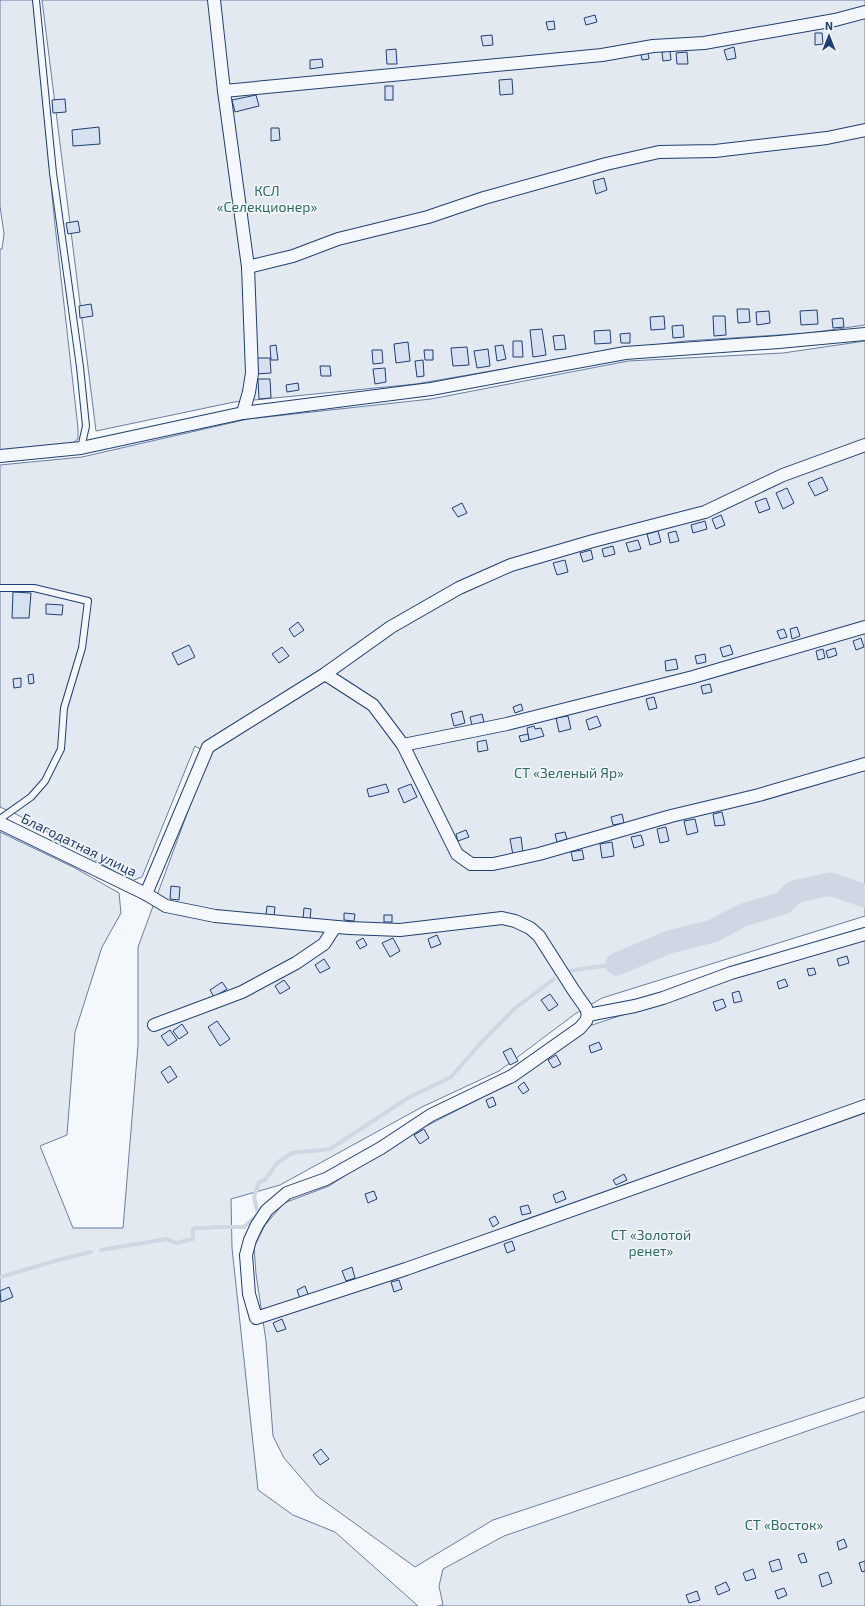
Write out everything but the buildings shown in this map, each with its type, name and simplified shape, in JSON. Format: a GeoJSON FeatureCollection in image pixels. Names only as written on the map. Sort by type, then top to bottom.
{"type":"FeatureCollection","features":[{"type":"Feature","properties":{"kind":"street"},"geometry":{"type":"LineString","coordinates":[[214,0],[224,90],[248,267],[252,373],[249,392],[243,413]]}},
{"type":"Feature","properties":{"kind":"street"},"geometry":{"type":"LineString","coordinates":[[224,90],[602,55],[653,46],[704,43],[835,20],[865,12]]}},
{"type":"Feature","properties":{"kind":"street"},"geometry":{"type":"LineString","coordinates":[[248,267],[293,256],[338,239],[428,217],[484,198],[606,164],[659,152],[715,151],[827,138],[865,130]]}},
{"type":"Feature","properties":{"kind":"street"},"geometry":{"type":"LineString","coordinates":[[0,456],[81,448],[243,413],[431,389],[625,353],[865,334]]}},
{"type":"Feature","properties":{"kind":"street"},"geometry":{"type":"LineString","coordinates":[[146,894],[208,747],[325,674],[391,627],[459,588],[511,565],[593,541],[704,512],[783,475],[865,445]]}},
{"type":"Feature","properties":{"kind":"street"},"geometry":{"type":"LineString","coordinates":[[403,744],[515,722],[693,677],[865,627]]}},
{"type":"Feature","properties":{"kind":"street"},"geometry":{"type":"LineString","coordinates":[[325,674],[373,705],[403,744],[457,854],[470,864],[493,864],[539,854],[671,816],[759,795],[865,764]]}},
{"type":"Feature","properties":{"kind":"street","name":"Благодатная улица"},"geometry":{"type":"LineString","coordinates":[[0,823],[146,894],[166,906],[215,916],[400,930],[502,918],[515,921],[530,928],[539,936],[586,1008],[588,1015]]}},
{"type":"Feature","properties":{"kind":"street"},"geometry":{"type":"LineString","coordinates":[[154,1025],[242,992],[296,963],[324,944],[335,926]]}},
{"type":"Feature","properties":{"kind":"street"},"geometry":{"type":"LineString","coordinates":[[865,934],[731,973],[663,998],[635,1006],[588,1015],[586,1021],[580,1028],[512,1076],[431,1115],[381,1148],[326,1179],[287,1193],[267,1210],[257,1225],[250,1240],[246,1255],[249,1294],[256,1318],[406,1269],[865,1106]]}},
{"type":"Feature","properties":{"kind":"lane"},"geometry":{"type":"LineString","coordinates":[[36,0],[53,173],[80,367],[86,426],[81,448]]}},
{"type":"Feature","properties":{"kind":"lane"},"geometry":{"type":"LineString","coordinates":[[0,588],[34,588],[88,601],[82,648],[64,708],[61,749],[45,781],[40,787],[31,797],[0,819]]}},
{"type":"Feature","properties":{"kind":"green space"},"geometry":{"type":"Polygon","coordinates":[[[0,0],[33,0],[78,439],[73,443],[0,450],[0,249],[2,249],[4,234],[0,206],[0,0]]]}},
{"type":"Feature","properties":{"kind":"green space","name":"КСЛ «Селекционер»"},"geometry":{"type":"Polygon","coordinates":[[[42,0],[865,0],[865,325],[809,333],[685,341],[595,353],[416,384],[234,402],[96,431],[42,0]]]}},
{"type":"Feature","properties":{"kind":"green space","name":"СТ «Зеленый Яр»"},"geometry":{"type":"Polygon","coordinates":[[[865,341],[865,916],[602,998],[575,1014],[499,1071],[422,1107],[280,1185],[231,1199],[232,1248],[258,1490],[293,1515],[335,1532],[418,1606],[0,1606],[0,832],[75,868],[119,893],[121,913],[102,947],[75,1032],[67,1135],[40,1146],[73,1228],[123,1228],[138,1045],[138,947],[209,754],[195,746],[142,877],[131,881],[18,815],[0,807],[0,465],[82,457],[248,419],[431,399],[628,361],[783,353],[865,341]]]}},
{"type":"Feature","properties":{"kind":"green space","name":"СТ «Золотой ренет»"},"geometry":{"type":"Polygon","coordinates":[[[865,938],[865,1397],[493,1520],[415,1567],[317,1496],[284,1458],[273,1436],[266,1341],[256,1274],[254,1247],[265,1225],[284,1203],[329,1186],[403,1138],[508,1084],[586,1027],[728,980],[865,938]]]}},
{"type":"Feature","properties":{"kind":"green space","name":"СТ «Восток»"},"geometry":{"type":"Polygon","coordinates":[[[865,1411],[865,1606],[438,1606],[443,1605],[439,1586],[443,1569],[504,1536],[865,1411]]]}},
{"type":"Feature","properties":{"kind":"waterway"},"geometry":{"type":"LineString","coordinates":[[617,964],[669,942],[713,931],[743,915],[783,903],[794,892],[830,884],[865,896]]}},
{"type":"Feature","properties":{"kind":"waterway"},"geometry":{"type":"LineString","coordinates":[[568,971],[617,964]]}},
{"type":"Feature","properties":{"kind":"waterway"},"geometry":{"type":"LineString","coordinates":[[101,1250],[167,1239],[176,1243],[193,1239],[193,1229],[196,1228],[244,1227],[258,1214],[254,1197],[259,1182],[265,1180],[277,1163],[292,1153],[330,1149],[408,1098],[451,1077],[478,1046],[514,1009],[554,979]]}},
{"type":"Feature","properties":{"kind":"waterway"},"geometry":{"type":"LineString","coordinates":[[0,1277],[91,1252]]}}]}
